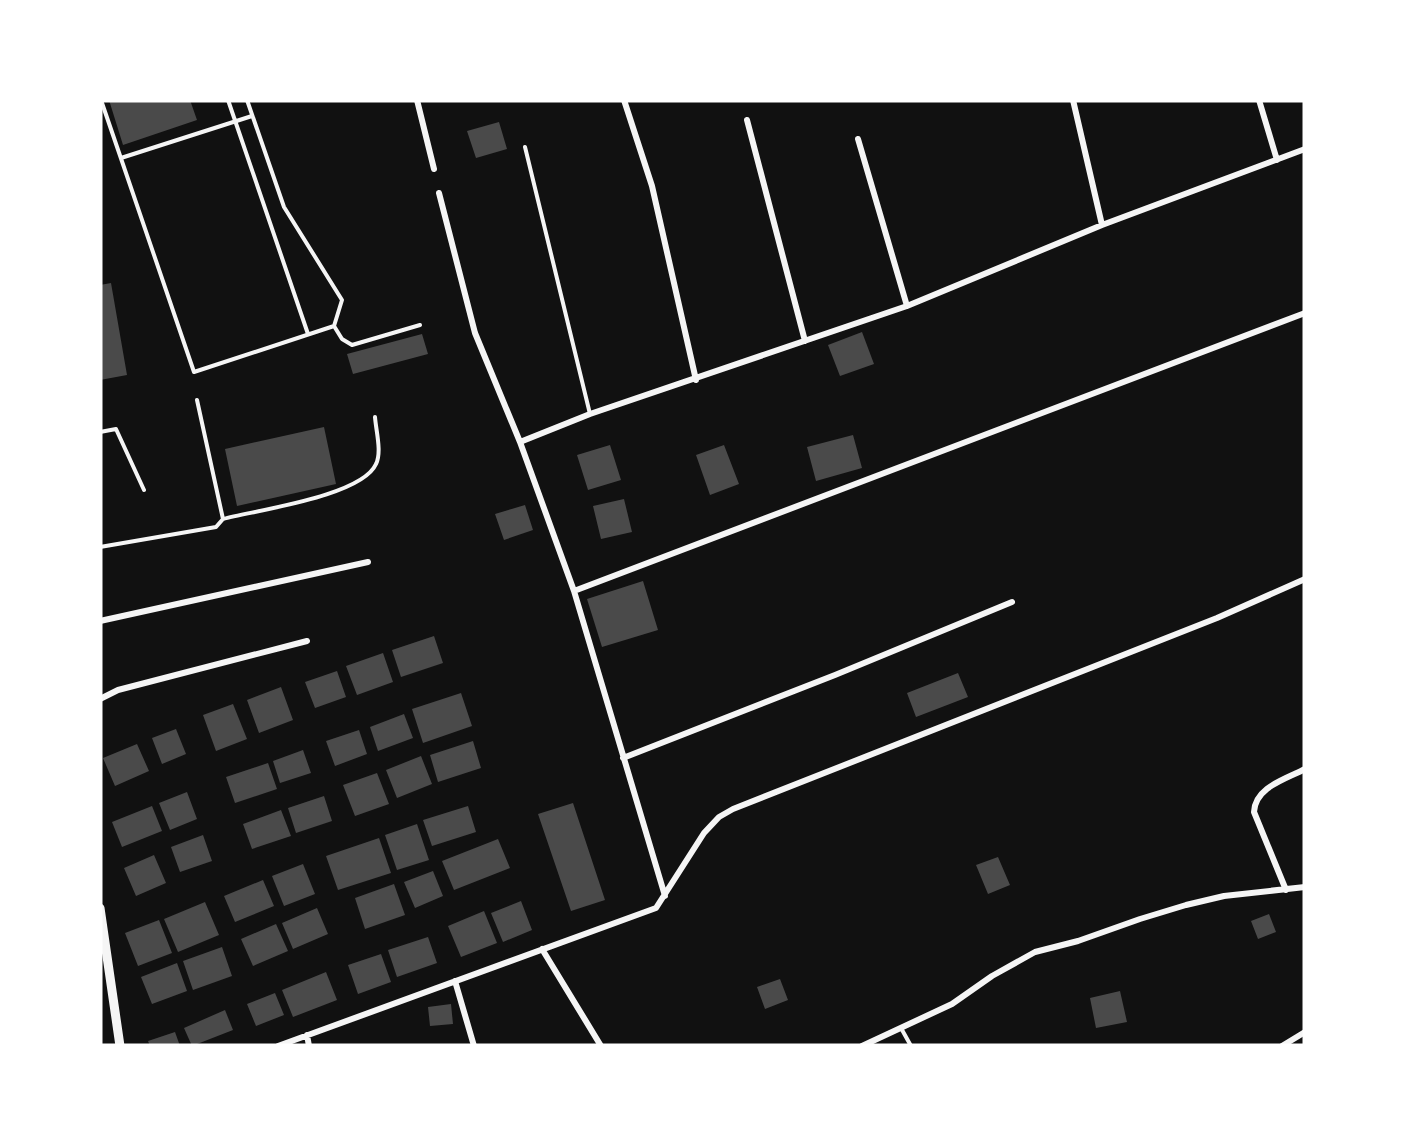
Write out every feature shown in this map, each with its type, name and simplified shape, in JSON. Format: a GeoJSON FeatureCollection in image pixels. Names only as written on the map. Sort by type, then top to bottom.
{"type":"FeatureCollection","features":[{"type":"Feature","properties":{"kind":"street"},"geometry":{"type":"LineString","coordinates":[[417,100],[434,169]]}},
{"type":"Feature","properties":{"kind":"street"},"geometry":{"type":"LineString","coordinates":[[624,100],[652,186],[696,380]]}},
{"type":"Feature","properties":{"kind":"street"},"geometry":{"type":"LineString","coordinates":[[1073,100],[1102,225]]}},
{"type":"Feature","properties":{"kind":"street"},"geometry":{"type":"LineString","coordinates":[[1258,100],[1277,160]]}},
{"type":"Feature","properties":{"kind":"street"},"geometry":{"type":"LineString","coordinates":[[748,120],[805,342]]}},
{"type":"Feature","properties":{"kind":"street"},"geometry":{"type":"LineString","coordinates":[[858,139],[906,306]]}},
{"type":"Feature","properties":{"kind":"street"},"geometry":{"type":"LineString","coordinates":[[520,442],[590,414],[906,306],[1102,225],[1305,149]]}},
{"type":"Feature","properties":{"kind":"street"},"geometry":{"type":"LineString","coordinates":[[439,193],[475,333],[574,591],[665,896]]}},
{"type":"Feature","properties":{"kind":"street"},"geometry":{"type":"LineString","coordinates":[[574,591],[1305,312]]}},
{"type":"Feature","properties":{"kind":"street"},"geometry":{"type":"LineString","coordinates":[[100,621],[368,562]]}},
{"type":"Feature","properties":{"kind":"street"},"geometry":{"type":"LineString","coordinates":[[278,1046],[656,908],[704,833],[733,809],[1305,580]]}},
{"type":"Feature","properties":{"kind":"street"},"geometry":{"type":"LineString","coordinates":[[623,758],[1012,602]]}},
{"type":"Feature","properties":{"kind":"street"},"geometry":{"type":"LineString","coordinates":[[100,700],[118,690],[307,641]]}},
{"type":"Feature","properties":{"kind":"street"},"geometry":{"type":"LineString","coordinates":[[1286,890],[1254,812],[1254,803],[1265,790],[1305,769]]}},
{"type":"Feature","properties":{"kind":"street"},"geometry":{"type":"LineString","coordinates":[[862,1046],[952,1004],[1036,952],[1078,942],[1186,905],[1224,896],[1305,887]]}},
{"type":"Feature","properties":{"kind":"street"},"geometry":{"type":"LineString","coordinates":[[100,908],[120,1046]]}},
{"type":"Feature","properties":{"kind":"street"},"geometry":{"type":"LineString","coordinates":[[542,949],[601,1046]]}},
{"type":"Feature","properties":{"kind":"street"},"geometry":{"type":"LineString","coordinates":[[455,981],[474,1046]]}},
{"type":"Feature","properties":{"kind":"street"},"geometry":{"type":"LineString","coordinates":[[1282,1046],[1305,1032]]}},
{"type":"Feature","properties":{"kind":"street"},"geometry":{"type":"LineString","coordinates":[[307,1036],[310,1046]]}},
{"type":"Feature","properties":{"kind":"lane"},"geometry":{"type":"LineString","coordinates":[[101,100],[194,372],[334,326]]}},
{"type":"Feature","properties":{"kind":"lane"},"geometry":{"type":"LineString","coordinates":[[228,100],[308,334]]}},
{"type":"Feature","properties":{"kind":"lane"},"geometry":{"type":"LineString","coordinates":[[247,100],[284,207],[342,300],[334,326],[342,339],[352,345],[420,326]]}},
{"type":"Feature","properties":{"kind":"lane"},"geometry":{"type":"LineString","coordinates":[[121,158],[252,116]]}},
{"type":"Feature","properties":{"kind":"lane"},"geometry":{"type":"LineString","coordinates":[[525,147],[590,414]]}},
{"type":"Feature","properties":{"kind":"lane"},"geometry":{"type":"LineString","coordinates":[[196,400],[222,519]]}},
{"type":"Feature","properties":{"kind":"lane"},"geometry":{"type":"LineString","coordinates":[[100,547],[216,527],[222,519],[348,488],[368,476],[378,461],[375,417]]}},
{"type":"Feature","properties":{"kind":"lane"},"geometry":{"type":"LineString","coordinates":[[100,432],[116,429],[144,490]]}},
{"type":"Feature","properties":{"kind":"lane"},"geometry":{"type":"LineString","coordinates":[[901,1028],[911,1046]]}},
{"type":"Feature","properties":{"kind":"building"},"geometry":{"type":"Polygon","coordinates":[[[109,100],[190,100],[197,120],[123,145],[109,100]]]}},
{"type":"Feature","properties":{"kind":"building"},"geometry":{"type":"Polygon","coordinates":[[[499,122],[507,149],[476,158],[467,131],[499,122]]]}},
{"type":"Feature","properties":{"kind":"building"},"geometry":{"type":"Polygon","coordinates":[[[111,283],[127,375],[100,380],[100,285],[111,283]]]}},
{"type":"Feature","properties":{"kind":"building"},"geometry":{"type":"Polygon","coordinates":[[[862,332],[874,364],[840,376],[828,345],[862,332]]]}},
{"type":"Feature","properties":{"kind":"building"},"geometry":{"type":"Polygon","coordinates":[[[422,334],[428,354],[353,374],[347,354],[422,334]]]}},
{"type":"Feature","properties":{"kind":"building"},"geometry":{"type":"Polygon","coordinates":[[[324,427],[336,484],[237,506],[225,449],[324,427]]]}},
{"type":"Feature","properties":{"kind":"building"},"geometry":{"type":"Polygon","coordinates":[[[853,435],[862,468],[816,481],[807,447],[853,435]]]}},
{"type":"Feature","properties":{"kind":"building"},"geometry":{"type":"Polygon","coordinates":[[[610,445],[621,480],[588,490],[577,455],[610,445]]]}},
{"type":"Feature","properties":{"kind":"building"},"geometry":{"type":"Polygon","coordinates":[[[724,445],[739,484],[710,495],[696,455],[724,445]]]}},
{"type":"Feature","properties":{"kind":"building"},"geometry":{"type":"Polygon","coordinates":[[[624,499],[632,532],[601,539],[593,506],[624,499]]]}},
{"type":"Feature","properties":{"kind":"building"},"geometry":{"type":"Polygon","coordinates":[[[525,505],[533,530],[504,540],[495,514],[525,505]]]}},
{"type":"Feature","properties":{"kind":"building"},"geometry":{"type":"Polygon","coordinates":[[[643,581],[658,630],[602,647],[587,599],[643,581]]]}},
{"type":"Feature","properties":{"kind":"building"},"geometry":{"type":"Polygon","coordinates":[[[434,636],[443,663],[401,677],[392,650],[434,636]]]}},
{"type":"Feature","properties":{"kind":"building"},"geometry":{"type":"Polygon","coordinates":[[[383,653],[393,682],[357,695],[346,666],[383,653]]]}},
{"type":"Feature","properties":{"kind":"building"},"geometry":{"type":"Polygon","coordinates":[[[337,671],[346,697],[315,708],[305,682],[337,671]]]}},
{"type":"Feature","properties":{"kind":"building"},"geometry":{"type":"Polygon","coordinates":[[[958,673],[968,697],[916,717],[907,693],[958,673]]]}},
{"type":"Feature","properties":{"kind":"building"},"geometry":{"type":"Polygon","coordinates":[[[281,687],[293,720],[259,733],[247,700],[281,687]]]}},
{"type":"Feature","properties":{"kind":"building"},"geometry":{"type":"Polygon","coordinates":[[[461,693],[472,726],[423,743],[412,709],[461,693]]]}},
{"type":"Feature","properties":{"kind":"building"},"geometry":{"type":"Polygon","coordinates":[[[233,704],[247,739],[216,751],[203,715],[233,704]]]}},
{"type":"Feature","properties":{"kind":"building"},"geometry":{"type":"Polygon","coordinates":[[[404,714],[413,738],[378,751],[370,727],[404,714]]]}},
{"type":"Feature","properties":{"kind":"building"},"geometry":{"type":"Polygon","coordinates":[[[176,729],[186,754],[162,764],[152,738],[176,729]]]}},
{"type":"Feature","properties":{"kind":"building"},"geometry":{"type":"Polygon","coordinates":[[[359,730],[367,754],[335,766],[326,741],[359,730]]]}},
{"type":"Feature","properties":{"kind":"building"},"geometry":{"type":"Polygon","coordinates":[[[473,741],[481,768],[438,782],[430,755],[473,741]]]}},
{"type":"Feature","properties":{"kind":"building"},"geometry":{"type":"Polygon","coordinates":[[[137,744],[149,771],[115,786],[103,758],[137,744]]]}},
{"type":"Feature","properties":{"kind":"building"},"geometry":{"type":"Polygon","coordinates":[[[303,750],[311,773],[280,783],[273,761],[303,750]]]}},
{"type":"Feature","properties":{"kind":"building"},"geometry":{"type":"Polygon","coordinates":[[[421,756],[432,784],[397,798],[386,770],[421,756]]]}},
{"type":"Feature","properties":{"kind":"building"},"geometry":{"type":"Polygon","coordinates":[[[268,763],[277,789],[235,803],[226,777],[268,763]]]}},
{"type":"Feature","properties":{"kind":"building"},"geometry":{"type":"Polygon","coordinates":[[[377,773],[389,804],[355,816],[343,785],[377,773]]]}},
{"type":"Feature","properties":{"kind":"building"},"geometry":{"type":"Polygon","coordinates":[[[187,792],[197,819],[170,830],[159,803],[187,792]]]}},
{"type":"Feature","properties":{"kind":"building"},"geometry":{"type":"Polygon","coordinates":[[[324,796],[332,821],[296,833],[288,808],[324,796]]]}},
{"type":"Feature","properties":{"kind":"building"},"geometry":{"type":"Polygon","coordinates":[[[573,803],[605,900],[571,911],[538,814],[573,803]]]}},
{"type":"Feature","properties":{"kind":"building"},"geometry":{"type":"Polygon","coordinates":[[[152,806],[162,831],[122,847],[112,822],[152,806]]]}},
{"type":"Feature","properties":{"kind":"building"},"geometry":{"type":"Polygon","coordinates":[[[468,806],[476,832],[432,846],[423,820],[468,806]]]}},
{"type":"Feature","properties":{"kind":"building"},"geometry":{"type":"Polygon","coordinates":[[[281,810],[291,836],[252,849],[243,824],[281,810]]]}},
{"type":"Feature","properties":{"kind":"building"},"geometry":{"type":"Polygon","coordinates":[[[417,824],[429,860],[397,870],[385,835],[417,824]]]}},
{"type":"Feature","properties":{"kind":"building"},"geometry":{"type":"Polygon","coordinates":[[[203,835],[212,861],[180,872],[171,847],[203,835]]]}},
{"type":"Feature","properties":{"kind":"building"},"geometry":{"type":"Polygon","coordinates":[[[379,838],[391,873],[338,890],[326,856],[379,838]]]}},
{"type":"Feature","properties":{"kind":"building"},"geometry":{"type":"Polygon","coordinates":[[[498,839],[510,868],[454,890],[442,861],[498,839]]]}},
{"type":"Feature","properties":{"kind":"building"},"geometry":{"type":"Polygon","coordinates":[[[154,855],[166,883],[136,896],[124,868],[154,855]]]}},
{"type":"Feature","properties":{"kind":"building"},"geometry":{"type":"Polygon","coordinates":[[[998,857],[1010,885],[988,894],[976,865],[998,857]]]}},
{"type":"Feature","properties":{"kind":"building"},"geometry":{"type":"Polygon","coordinates":[[[303,864],[315,894],[284,906],[272,876],[303,864]]]}},
{"type":"Feature","properties":{"kind":"building"},"geometry":{"type":"Polygon","coordinates":[[[433,871],[443,896],[415,908],[404,882],[433,871]]]}},
{"type":"Feature","properties":{"kind":"building"},"geometry":{"type":"Polygon","coordinates":[[[263,880],[274,906],[235,922],[224,896],[263,880]]]}},
{"type":"Feature","properties":{"kind":"building"},"geometry":{"type":"Polygon","coordinates":[[[394,884],[405,915],[365,929],[355,898],[394,884]]]}},
{"type":"Feature","properties":{"kind":"building"},"geometry":{"type":"Polygon","coordinates":[[[521,901],[532,930],[503,942],[491,913],[521,901]]]}},
{"type":"Feature","properties":{"kind":"building"},"geometry":{"type":"Polygon","coordinates":[[[205,902],[219,935],[178,952],[164,919],[205,902]]]}},
{"type":"Feature","properties":{"kind":"building"},"geometry":{"type":"Polygon","coordinates":[[[317,908],[328,934],[293,949],[282,923],[317,908]]]}},
{"type":"Feature","properties":{"kind":"building"},"geometry":{"type":"Polygon","coordinates":[[[484,911],[497,943],[461,957],[448,926],[484,911]]]}},
{"type":"Feature","properties":{"kind":"building"},"geometry":{"type":"Polygon","coordinates":[[[1269,914],[1276,932],[1258,939],[1251,921],[1269,914]]]}},
{"type":"Feature","properties":{"kind":"building"},"geometry":{"type":"Polygon","coordinates":[[[159,920],[172,953],[138,966],[125,933],[159,920]]]}},
{"type":"Feature","properties":{"kind":"building"},"geometry":{"type":"Polygon","coordinates":[[[276,924],[288,951],[253,966],[241,939],[276,924]]]}},
{"type":"Feature","properties":{"kind":"building"},"geometry":{"type":"Polygon","coordinates":[[[428,937],[437,963],[397,977],[388,950],[428,937]]]}},
{"type":"Feature","properties":{"kind":"building"},"geometry":{"type":"Polygon","coordinates":[[[222,947],[232,976],[193,990],[183,961],[222,947]]]}},
{"type":"Feature","properties":{"kind":"building"},"geometry":{"type":"Polygon","coordinates":[[[381,954],[391,982],[358,994],[348,965],[381,954]]]}},
{"type":"Feature","properties":{"kind":"building"},"geometry":{"type":"Polygon","coordinates":[[[177,963],[187,991],[152,1004],[141,977],[177,963]]]}},
{"type":"Feature","properties":{"kind":"building"},"geometry":{"type":"Polygon","coordinates":[[[326,972],[337,1000],[293,1017],[282,990],[326,972]]]}},
{"type":"Feature","properties":{"kind":"building"},"geometry":{"type":"Polygon","coordinates":[[[780,979],[788,1000],[765,1009],[757,987],[780,979]]]}},
{"type":"Feature","properties":{"kind":"building"},"geometry":{"type":"Polygon","coordinates":[[[1120,991],[1127,1022],[1096,1028],[1090,998],[1120,991]]]}},
{"type":"Feature","properties":{"kind":"building"},"geometry":{"type":"Polygon","coordinates":[[[275,993],[284,1015],[256,1026],[247,1004],[275,993]]]}},
{"type":"Feature","properties":{"kind":"building"},"geometry":{"type":"Polygon","coordinates":[[[451,1004],[453,1024],[430,1026],[428,1007],[451,1004]]]}},
{"type":"Feature","properties":{"kind":"building"},"geometry":{"type":"Polygon","coordinates":[[[225,1010],[233,1030],[192,1046],[184,1028],[225,1010]]]}},
{"type":"Feature","properties":{"kind":"building"},"geometry":{"type":"Polygon","coordinates":[[[175,1032],[180,1046],[150,1046],[148,1041],[175,1032]]]}}]}
